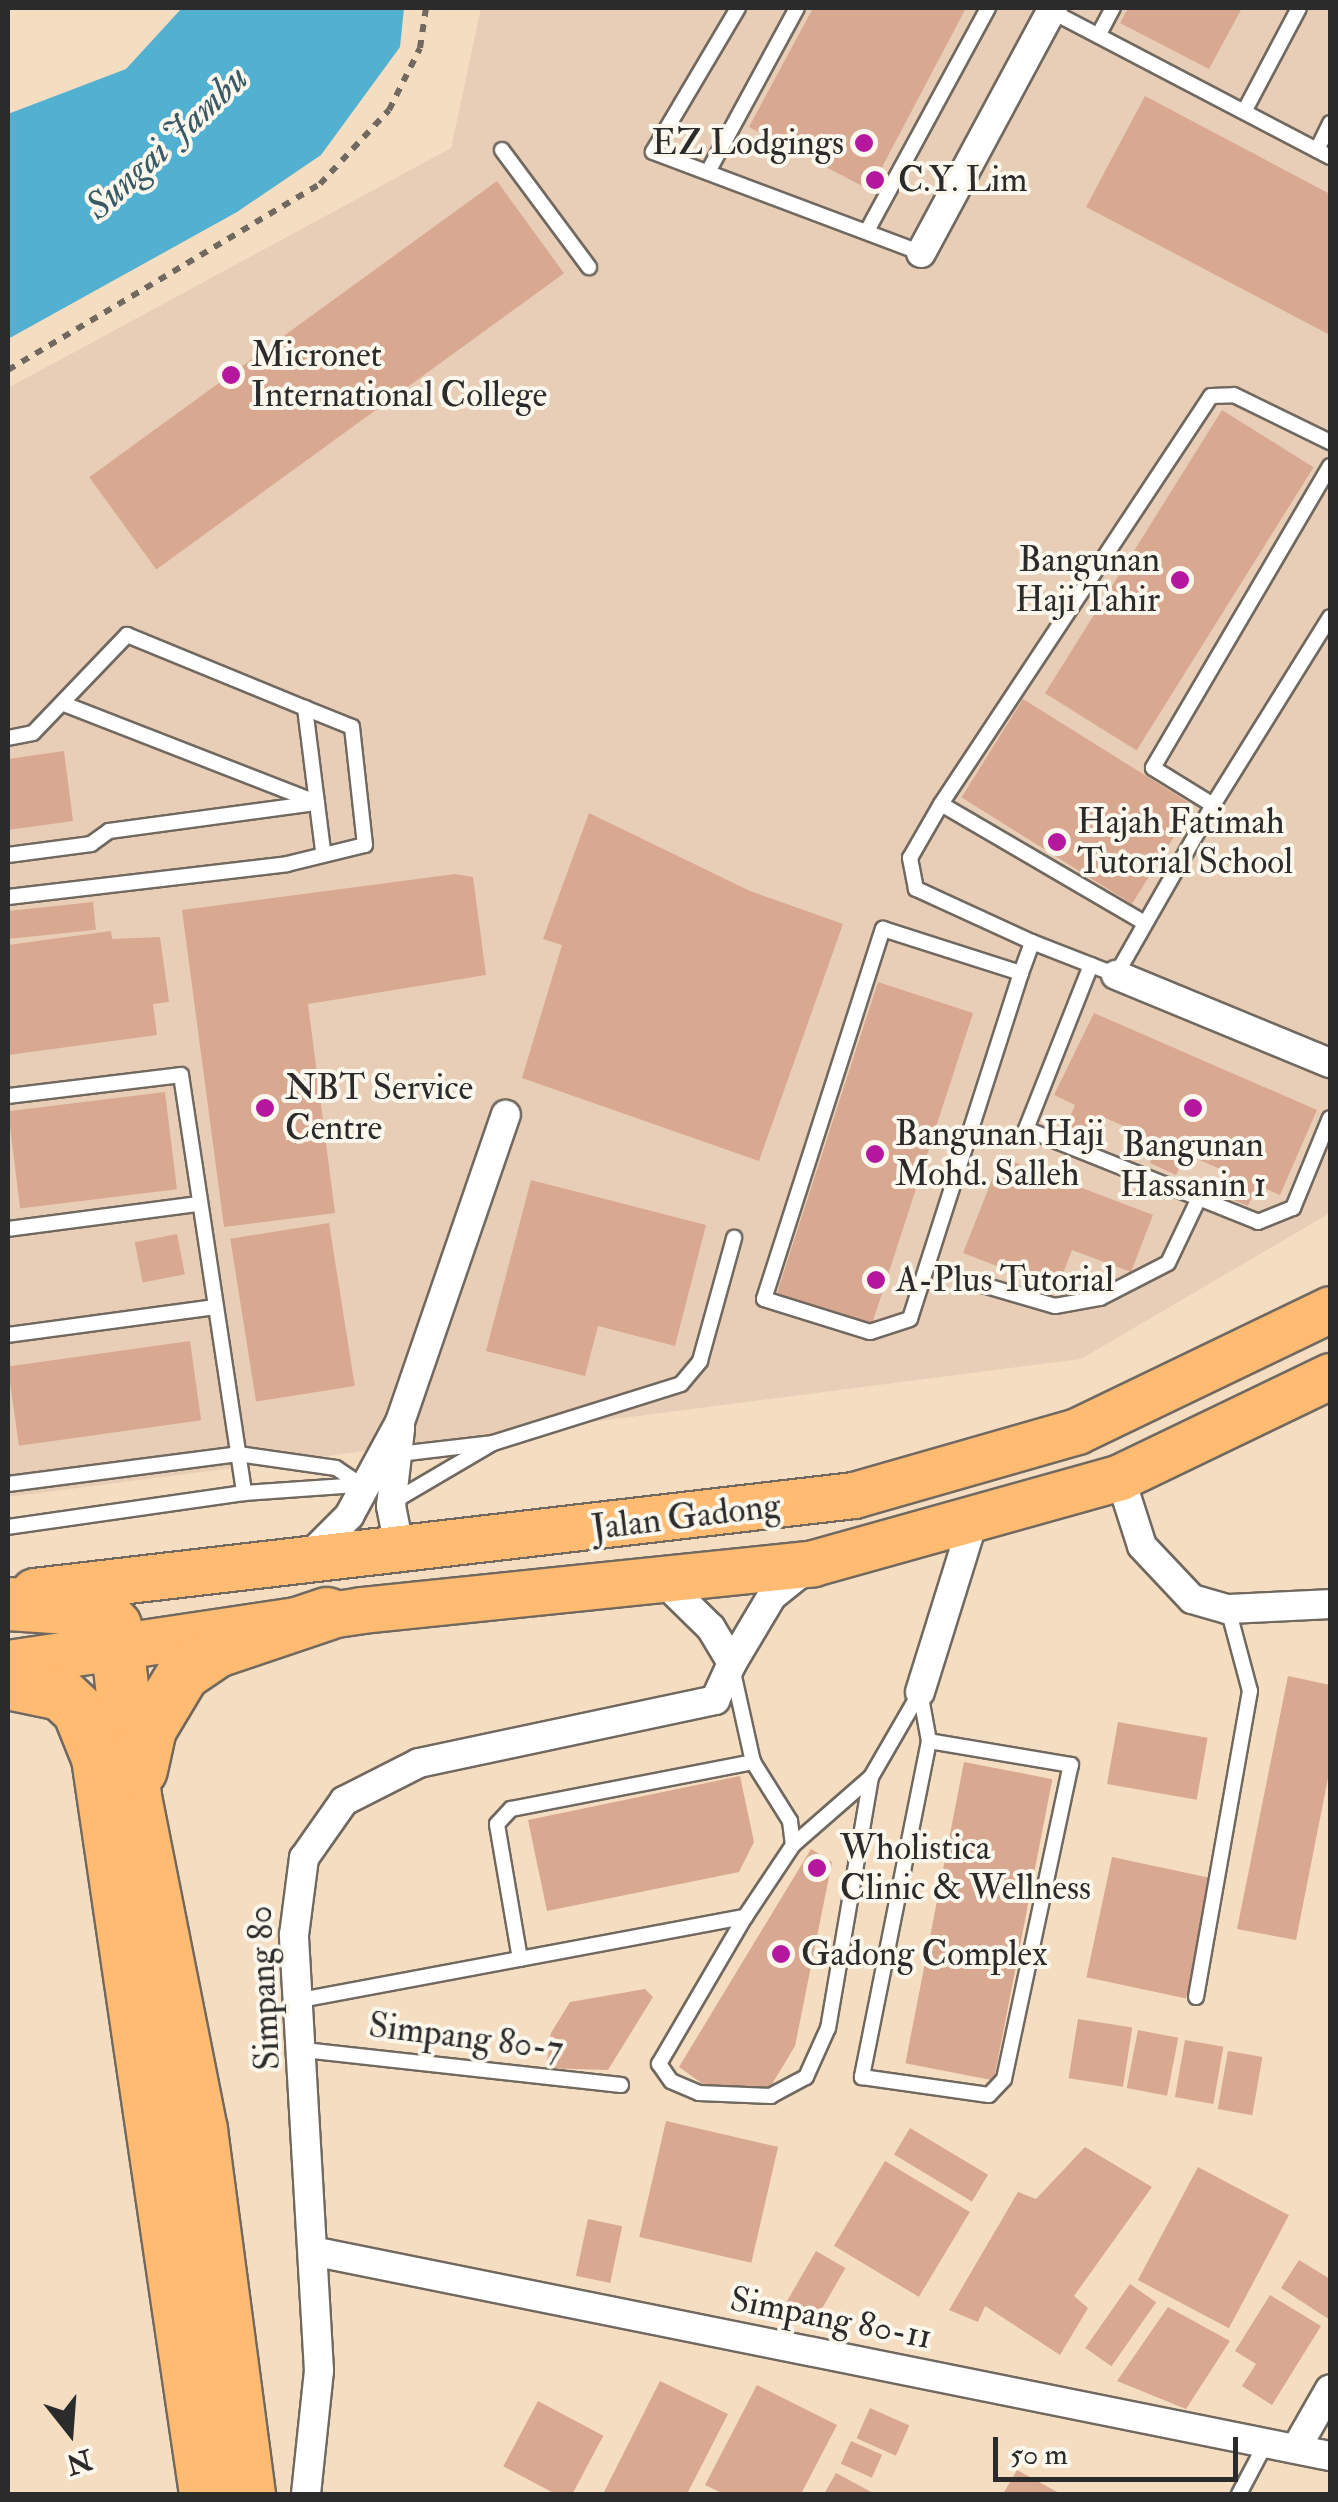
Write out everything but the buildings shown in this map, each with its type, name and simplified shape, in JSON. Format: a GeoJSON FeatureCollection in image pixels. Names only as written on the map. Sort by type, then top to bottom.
{"type":"FeatureCollection","features":[{"type":"Feature","properties":{"kind":"highway"},"geometry":{"type":"LineString","coordinates":[[8,1604],[100,1610],[119,1646],[135,1797],[201,2130],[248,2494]]}},
{"type":"Feature","properties":{"kind":"highway"},"geometry":{"type":"LineString","coordinates":[[135,1797],[150,1728],[183,1674],[217,1651],[326,1614]]}},
{"type":"Feature","properties":{"kind":"highway"},"geometry":{"type":"LineString","coordinates":[[8,1682],[60,1694],[79,1711],[98,1758],[206,2494]]}},
{"type":"Feature","properties":{"kind":"main road","name":"Jalan Gadong"},"geometry":{"type":"LineString","coordinates":[[8,1595],[308,1557],[395,1526],[854,1495],[1077,1431],[1330,1309]]}},
{"type":"Feature","properties":{"kind":"main road","name":"Jalan Gadong"},"geometry":{"type":"LineString","coordinates":[[8,1664],[326,1614],[813,1563],[972,1525],[1120,1477],[1330,1376]]}},
{"type":"Feature","properties":{"kind":"street"},"geometry":{"type":"LineString","coordinates":[[921,253],[1052,9]]}},
{"type":"Feature","properties":{"kind":"street"},"geometry":{"type":"LineString","coordinates":[[1103,970],[1330,1063]]}},
{"type":"Feature","properties":{"kind":"street"},"geometry":{"type":"LineString","coordinates":[[308,1557],[336,1534],[400,1422],[506,1115]]}},
{"type":"Feature","properties":{"kind":"street"},"geometry":{"type":"LineString","coordinates":[[395,1526],[400,1422]]}},
{"type":"Feature","properties":{"kind":"street"},"geometry":{"type":"LineString","coordinates":[[1120,1477],[1142,1546],[1168,1583],[1228,1609],[1330,1604]]}},
{"type":"Feature","properties":{"kind":"street"},"geometry":{"type":"LineString","coordinates":[[920,1692],[972,1525]]}},
{"type":"Feature","properties":{"kind":"street","name":"Simpang 80"},"geometry":{"type":"LineString","coordinates":[[306,2494],[319,2371],[317,2252],[294,1895],[304,1858],[344,1800],[418,1763],[700,1709],[732,1667],[772,1596],[813,1563]]}},
{"type":"Feature","properties":{"kind":"street"},"geometry":{"type":"LineString","coordinates":[[661,1579],[712,1628],[732,1667]]}},
{"type":"Feature","properties":{"kind":"street","name":"Simpang 80-11"},"geometry":{"type":"LineString","coordinates":[[317,2252],[1266,2443],[1298,2446],[1330,2456]]}},
{"type":"Feature","properties":{"kind":"street"},"geometry":{"type":"LineString","coordinates":[[1298,2446],[1330,2390]]}},
{"type":"Feature","properties":{"kind":"lane"},"geometry":{"type":"LineString","coordinates":[[738,8],[653,152],[921,253]]}},
{"type":"Feature","properties":{"kind":"lane"},"geometry":{"type":"LineString","coordinates":[[709,170],[797,8]]}},
{"type":"Feature","properties":{"kind":"lane"},"geometry":{"type":"LineString","coordinates":[[867,231],[988,8]]}},
{"type":"Feature","properties":{"kind":"lane"},"geometry":{"type":"LineString","coordinates":[[1099,34],[1114,8]]}},
{"type":"Feature","properties":{"kind":"lane"},"geometry":{"type":"LineString","coordinates":[[1245,110],[1299,8]]}},
{"type":"Feature","properties":{"kind":"lane"},"geometry":{"type":"LineString","coordinates":[[1052,9],[1324,154],[1330,124]]}},
{"type":"Feature","properties":{"kind":"lane"},"geometry":{"type":"LineString","coordinates":[[502,150],[589,267]]}},
{"type":"Feature","properties":{"kind":"lane"},"geometry":{"type":"LineString","coordinates":[[1103,970],[916,889],[910,858],[941,804],[1210,396],[1234,395],[1330,442]]}},
{"type":"Feature","properties":{"kind":"lane"},"geometry":{"type":"LineString","coordinates":[[1213,805],[1153,768],[1330,466]]}},
{"type":"Feature","properties":{"kind":"lane"},"geometry":{"type":"LineString","coordinates":[[1330,617],[1213,805],[1146,923],[1103,970],[1026,1129],[1258,1222],[1276,1219],[1292,1208],[1330,1118]]}},
{"type":"Feature","properties":{"kind":"lane"},"geometry":{"type":"LineString","coordinates":[[8,738],[33,733],[64,704],[100,653],[127,635],[352,727],[364,845],[324,850],[287,864],[8,897]]}},
{"type":"Feature","properties":{"kind":"lane"},"geometry":{"type":"LineString","coordinates":[[64,704],[317,803]]}},
{"type":"Feature","properties":{"kind":"lane"},"geometry":{"type":"LineString","coordinates":[[304,708],[324,850]]}},
{"type":"Feature","properties":{"kind":"lane"},"geometry":{"type":"LineString","coordinates":[[8,855],[91,844],[109,831],[317,803]]}},
{"type":"Feature","properties":{"kind":"lane"},"geometry":{"type":"LineString","coordinates":[[941,804],[1146,923]]}},
{"type":"Feature","properties":{"kind":"lane"},"geometry":{"type":"LineString","coordinates":[[1021,973],[883,930],[764,1299],[870,1332],[910,1319],[1032,942]]}},
{"type":"Feature","properties":{"kind":"lane"},"geometry":{"type":"LineString","coordinates":[[8,1096],[182,1075],[244,1492]]}},
{"type":"Feature","properties":{"kind":"lane"},"geometry":{"type":"LineString","coordinates":[[983,1285],[1055,1306],[1100,1298],[1168,1263],[1199,1198]]}},
{"type":"Feature","properties":{"kind":"lane"},"geometry":{"type":"LineString","coordinates":[[8,1229],[200,1204]]}},
{"type":"Feature","properties":{"kind":"lane"},"geometry":{"type":"LineString","coordinates":[[8,1484],[238,1454],[336,1468],[362,1486],[395,1526],[430,1472],[493,1444],[681,1384],[700,1362],[734,1238]]}},
{"type":"Feature","properties":{"kind":"lane"},"geometry":{"type":"LineString","coordinates":[[8,1334],[214,1307]]}},
{"type":"Feature","properties":{"kind":"lane"},"geometry":{"type":"LineString","coordinates":[[399,1454],[493,1444]]}},
{"type":"Feature","properties":{"kind":"lane"},"geometry":{"type":"LineString","coordinates":[[8,1527],[244,1492],[362,1486]]}},
{"type":"Feature","properties":{"kind":"lane"},"geometry":{"type":"LineString","coordinates":[[1196,1997],[1250,1691],[1228,1609]]}},
{"type":"Feature","properties":{"kind":"lane"},"geometry":{"type":"LineString","coordinates":[[732,1667],[752,1762],[790,1820],[793,1845]]}},
{"type":"Feature","properties":{"kind":"lane"},"geometry":{"type":"LineString","coordinates":[[920,1692],[928,1742],[862,2077],[989,2095],[1004,2079],[1072,1765],[928,1742]]}},
{"type":"Feature","properties":{"kind":"lane"},"geometry":{"type":"LineString","coordinates":[[871,1777],[822,2052],[784,2092],[698,2093],[659,2064],[745,1916],[793,1845],[871,1777],[920,1692]]}},
{"type":"Feature","properties":{"kind":"lane"},"geometry":{"type":"LineString","coordinates":[[520,1958],[497,1824],[510,1809],[752,1762]]}},
{"type":"Feature","properties":{"kind":"lane"},"geometry":{"type":"LineString","coordinates":[[300,2000],[745,1916]]}},
{"type":"Feature","properties":{"kind":"lane","name":"Simpang 80-7"},"geometry":{"type":"LineString","coordinates":[[304,2050],[620,2086]]}},
{"type":"Feature","properties":{"kind":"lane"},"geometry":{"type":"LineString","coordinates":[[1239,2494],[1266,2443]]}},
{"type":"Feature","properties":{"kind":"path"},"geometry":{"type":"LineString","coordinates":[[8,370],[320,184],[389,110],[420,48],[426,8]]}},
{"type":"Feature","properties":{"kind":"shaded area"},"geometry":{"type":"Polygon","coordinates":[[[481,8],[1330,8],[1330,1213],[1081,1359],[8,1497],[8,388],[451,148],[481,8]]]}},
{"type":"Feature","properties":{"kind":"water","name":"Sungai Jambu"},"geometry":{"type":"Polygon","coordinates":[[[182,8],[404,8],[400,47],[321,155],[237,212],[8,339],[8,114],[126,69],[182,8]]]}},
{"type":"Feature","properties":{"kind":"place","name":"EZ Lodgings"},"geometry":{"type":"Point","coordinates":[864,143]}},
{"type":"Feature","properties":{"kind":"place","name":"C.Y. Lim"},"geometry":{"type":"Point","coordinates":[875,180]}},
{"type":"Feature","properties":{"kind":"place","name":"Micronet International College"},"geometry":{"type":"Point","coordinates":[231,375]}},
{"type":"Feature","properties":{"kind":"place","name":"Bangunan Haji Tahir"},"geometry":{"type":"Point","coordinates":[1180,580]}},
{"type":"Feature","properties":{"kind":"place","name":"Hajah Fatimah Tutorial School"},"geometry":{"type":"Point","coordinates":[1057,842]}},
{"type":"Feature","properties":{"kind":"place","name":"NBT Service Centre"},"geometry":{"type":"Point","coordinates":[265,1108]}},
{"type":"Feature","properties":{"kind":"place","name":"Bangunan Hassanin 1"},"geometry":{"type":"Point","coordinates":[1193,1108]}},
{"type":"Feature","properties":{"kind":"place","name":"Bangunan Haji Mohd. Salleh"},"geometry":{"type":"Point","coordinates":[875,1154]}},
{"type":"Feature","properties":{"kind":"place","name":"A-Plus Tutorial"},"geometry":{"type":"Point","coordinates":[876,1280]}},
{"type":"Feature","properties":{"kind":"place","name":"Wholistica Clinic & Wellness"},"geometry":{"type":"Point","coordinates":[817,1868]}},
{"type":"Feature","properties":{"kind":"place","name":"Gadong Complex"},"geometry":{"type":"Point","coordinates":[781,1954]}}]}
